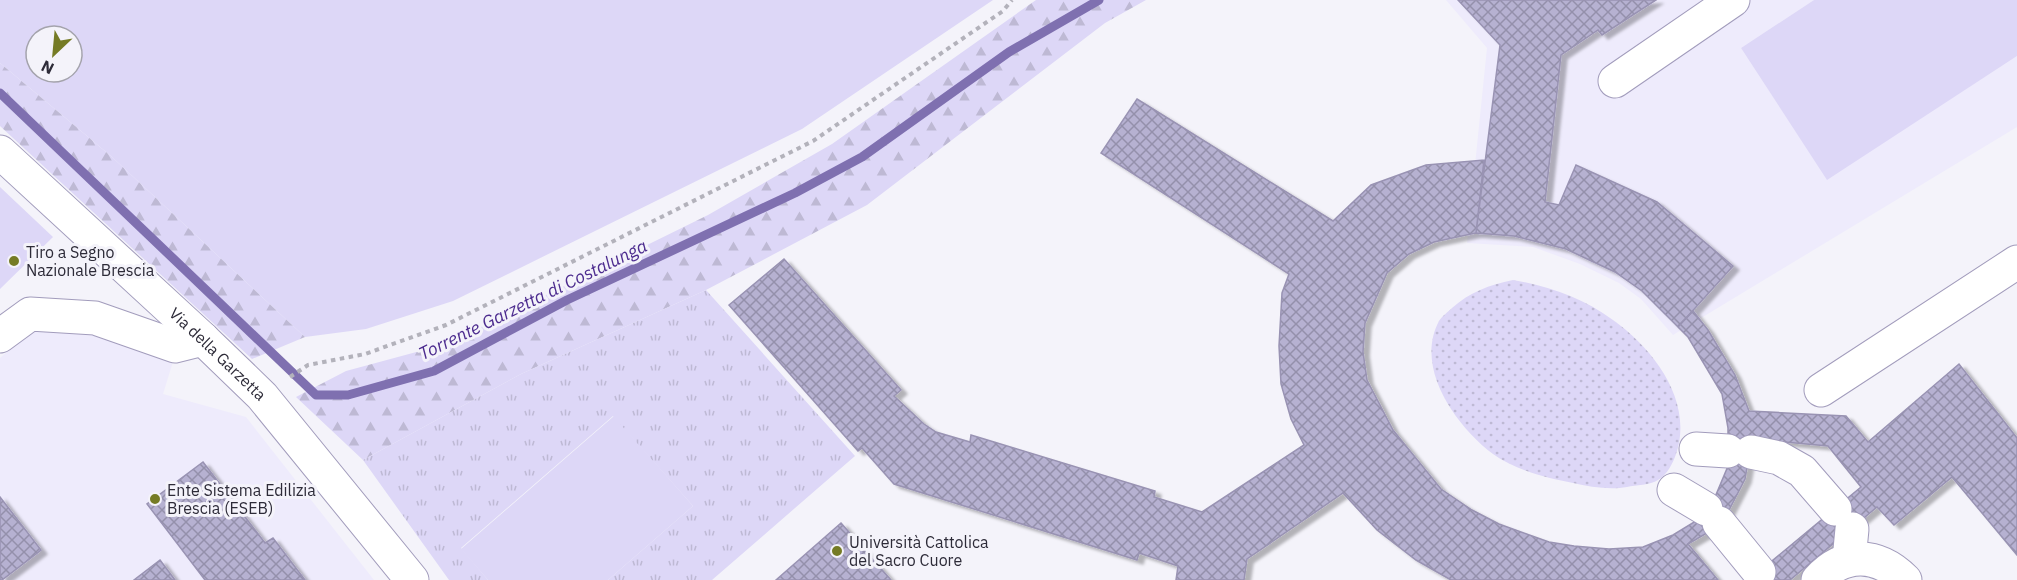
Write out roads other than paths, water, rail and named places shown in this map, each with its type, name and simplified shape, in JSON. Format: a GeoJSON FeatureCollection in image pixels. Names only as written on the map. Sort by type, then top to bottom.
{"type":"FeatureCollection","features":[{"type":"Feature","properties":{"kind":"street"},"geometry":{"type":"LineString","coordinates":[[1615,81],[1732,0]]}},
{"type":"Feature","properties":{"kind":"street","name":"Via della Garzetta"},"geometry":{"type":"LineString","coordinates":[[0,152],[262,396],[412,580]]}},
{"type":"Feature","properties":{"kind":"street"},"geometry":{"type":"LineString","coordinates":[[1821,390],[2017,262]]}},
{"type":"Feature","properties":{"kind":"street"},"geometry":{"type":"LineString","coordinates":[[0,336],[30,314],[95,318],[175,346],[203,339]]}},
{"type":"Feature","properties":{"kind":"street"},"geometry":{"type":"LineString","coordinates":[[1696,449],[1779,458],[1802,471],[1845,532],[1872,560],[1893,568],[1905,580]]}},
{"type":"Feature","properties":{"kind":"street"},"geometry":{"type":"LineString","coordinates":[[1674,490],[1713,516],[1759,572]]}},
{"type":"Feature","properties":{"kind":"street"},"geometry":{"type":"LineString","coordinates":[[1818,580],[1827,570],[1845,532]]}},
{"type":"Feature","properties":{"kind":"waterway","name":"Torrente Garzetta di Costalunga"},"geometry":{"type":"LineString","coordinates":[[0,93],[316,395],[348,395],[434,371],[567,300],[795,193],[862,157],[1009,52],[1099,0]]}},
{"type":"Feature","properties":{"kind":"place","name":"Tiro a Segno Nazionale Brescia"},"geometry":{"type":"Point","coordinates":[14,261]}},
{"type":"Feature","properties":{"kind":"place","name":"Ente Sistema Edilizia Brescia (ESEB)"},"geometry":{"type":"Point","coordinates":[155,499]}},
{"type":"Feature","properties":{"kind":"place","name":"Università Cattolica del Sacro Cuore"},"geometry":{"type":"Point","coordinates":[837,551]}}]}
